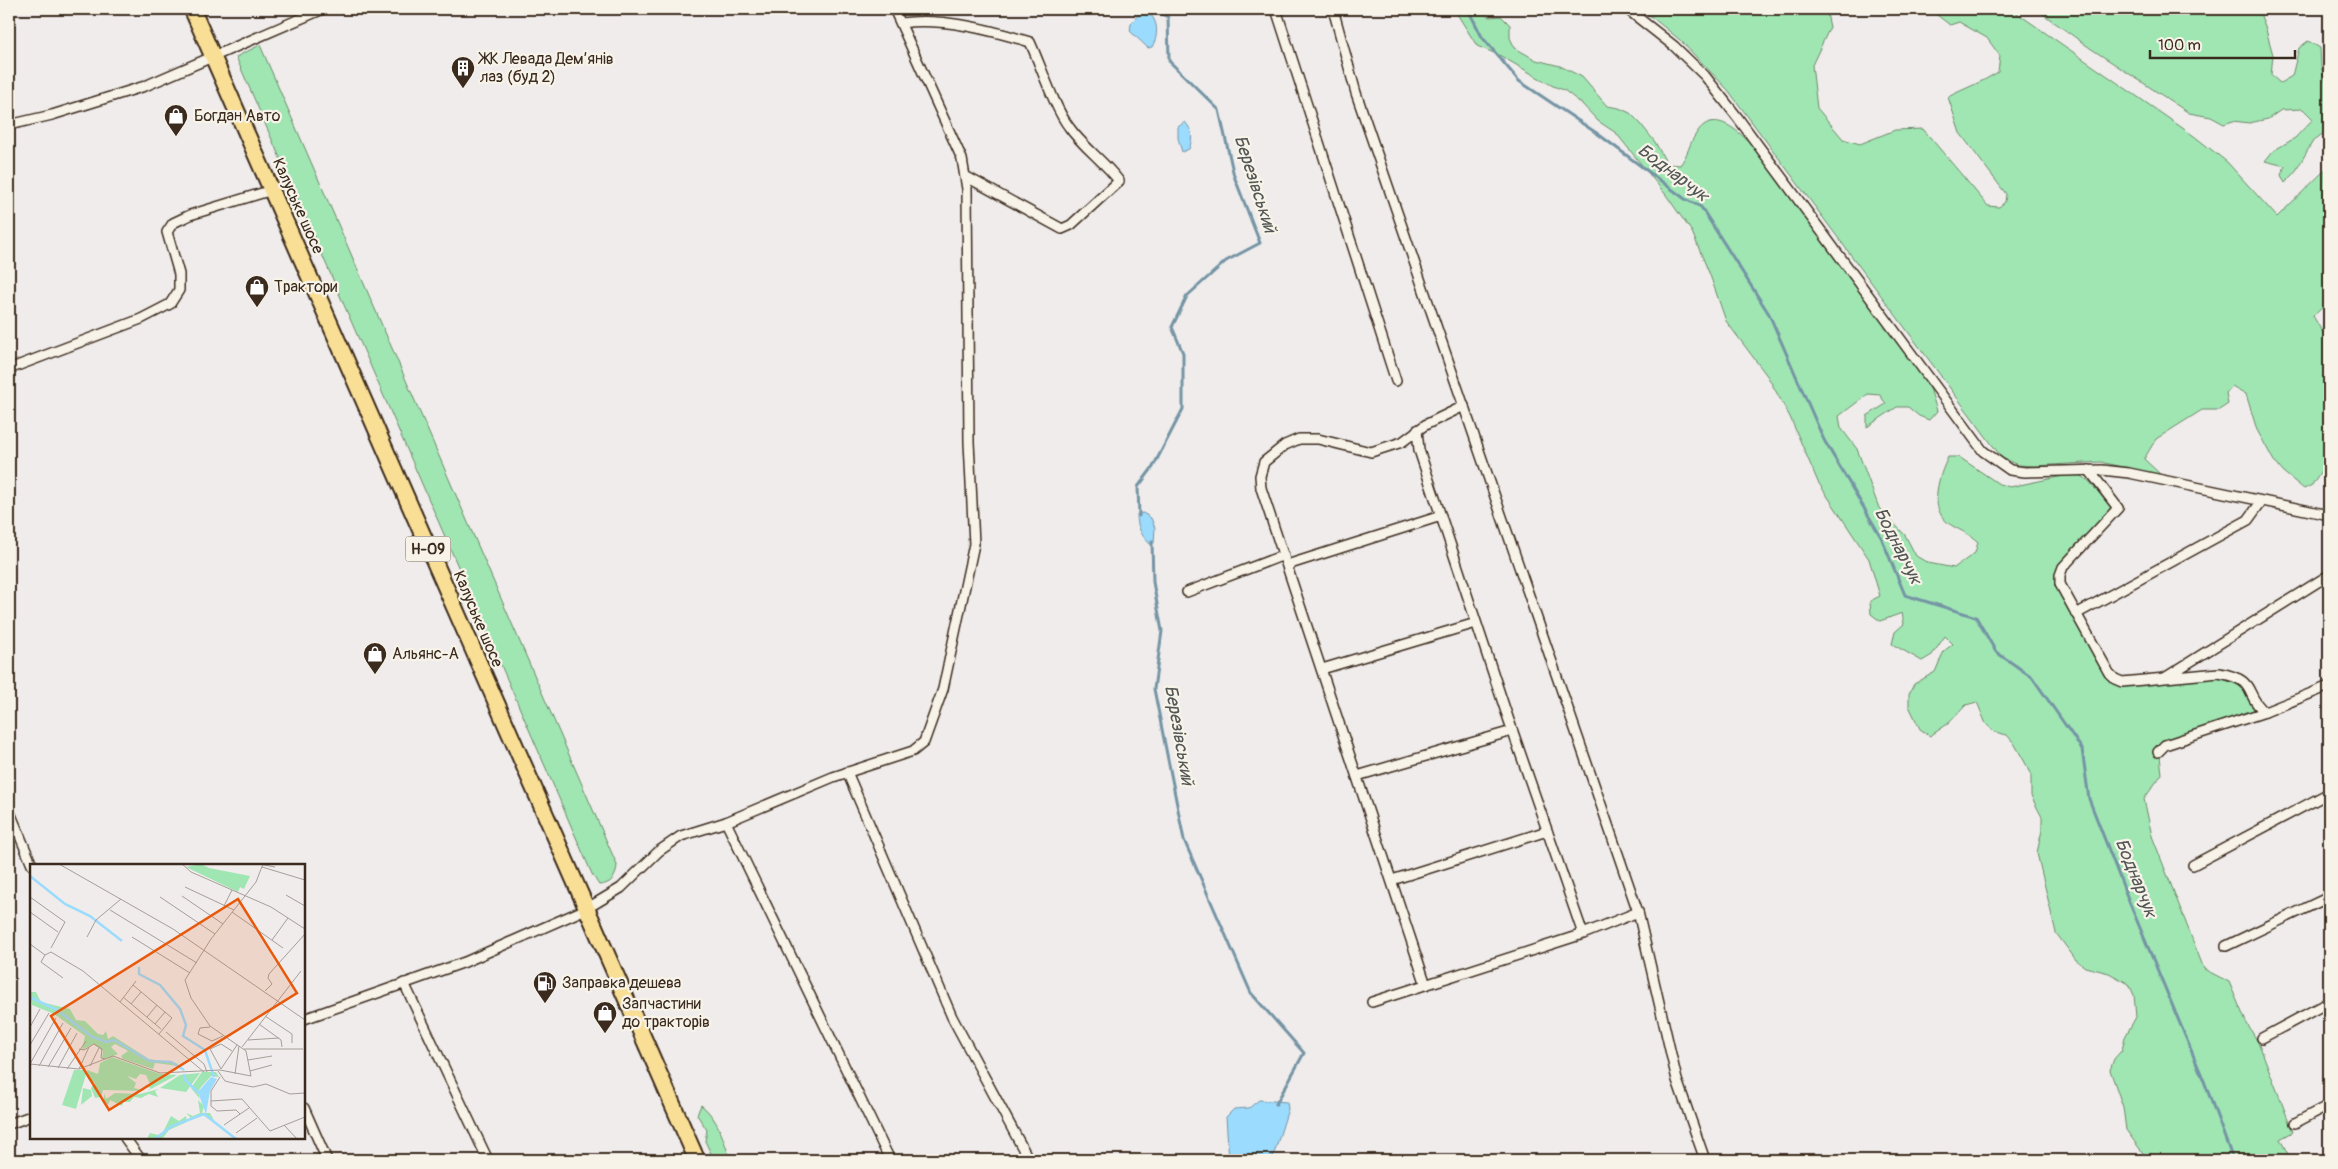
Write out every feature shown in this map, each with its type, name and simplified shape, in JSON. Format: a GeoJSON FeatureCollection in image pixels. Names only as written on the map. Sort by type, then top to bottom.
{"type":"FeatureCollection","features":[{"type":"Feature","properties":{"kind":"main road","name":"Калуське шосе"},"geometry":{"type":"LineString","coordinates":[[192,9],[697,1160]]}},
{"type":"Feature","properties":{"kind":"street"},"geometry":{"type":"LineString","coordinates":[[9,125],[52,115],[145,86],[323,9]]}},
{"type":"Feature","properties":{"kind":"street"},"geometry":{"type":"LineString","coordinates":[[305,1019],[465,962],[586,909],[621,888],[659,851],[681,836],[726,822],[847,772],[913,751],[924,742],[943,689],[974,544],[969,442],[967,189],[962,159],[894,9]]}},
{"type":"Feature","properties":{"kind":"street"},"geometry":{"type":"LineString","coordinates":[[1276,9],[1396,381]]}},
{"type":"Feature","properties":{"kind":"street"},"geometry":{"type":"LineString","coordinates":[[1333,9],[1356,93],[1638,912],[1677,1080],[1705,1160]]}},
{"type":"Feature","properties":{"kind":"street"},"geometry":{"type":"LineString","coordinates":[[1627,9],[1674,46],[1705,76],[1983,451],[2010,470],[2025,472],[2089,470],[2129,473],[2329,515]]}},
{"type":"Feature","properties":{"kind":"street"},"geometry":{"type":"LineString","coordinates":[[901,24],[918,21],[992,30],[1030,42],[1068,126],[1081,143],[1106,165],[1119,181],[1071,225],[1062,229],[965,176]]}},
{"type":"Feature","properties":{"kind":"street"},"geometry":{"type":"LineString","coordinates":[[9,368],[141,319],[170,304],[179,290],[179,274],[167,232],[173,223],[190,215],[272,190]]}},
{"type":"Feature","properties":{"kind":"street"},"geometry":{"type":"LineString","coordinates":[[1426,984],[1261,488],[1260,476],[1264,462],[1273,453],[1299,438],[1318,439],[1371,452],[1402,442],[1417,430],[1464,406]]}},
{"type":"Feature","properties":{"kind":"street"},"geometry":{"type":"LineString","coordinates":[[1417,430],[1419,450],[1512,731],[1583,934]]}},
{"type":"Feature","properties":{"kind":"street"},"geometry":{"type":"LineString","coordinates":[[2089,470],[2118,508],[2063,566],[2060,584],[2115,680],[2122,682],[2219,673],[2232,676],[2249,687],[2265,712]]}},
{"type":"Feature","properties":{"kind":"street"},"geometry":{"type":"LineString","coordinates":[[2076,614],[2248,520],[2261,502]]}},
{"type":"Feature","properties":{"kind":"street"},"geometry":{"type":"LineString","coordinates":[[1287,565],[1441,516]]}},
{"type":"Feature","properties":{"kind":"street"},"geometry":{"type":"LineString","coordinates":[[1187,592],[1284,555]]}},
{"type":"Feature","properties":{"kind":"street"},"geometry":{"type":"LineString","coordinates":[[2166,677],[2329,574]]}},
{"type":"Feature","properties":{"kind":"street"},"geometry":{"type":"LineString","coordinates":[[1322,669],[1476,623]]}},
{"type":"Feature","properties":{"kind":"street"},"geometry":{"type":"LineString","coordinates":[[2158,752],[2165,745],[2265,712],[2329,686]]}},
{"type":"Feature","properties":{"kind":"street"},"geometry":{"type":"LineString","coordinates":[[1358,776],[1512,731]]}},
{"type":"Feature","properties":{"kind":"street"},"geometry":{"type":"LineString","coordinates":[[847,772],[952,1016],[1029,1160]]}},
{"type":"Feature","properties":{"kind":"street"},"geometry":{"type":"LineString","coordinates":[[2193,865],[2329,793]]}},
{"type":"Feature","properties":{"kind":"street"},"geometry":{"type":"LineString","coordinates":[[9,810],[32,864]]}},
{"type":"Feature","properties":{"kind":"street"},"geometry":{"type":"LineString","coordinates":[[726,822],[890,1160]]}},
{"type":"Feature","properties":{"kind":"street"},"geometry":{"type":"LineString","coordinates":[[1392,880],[1547,832]]}},
{"type":"Feature","properties":{"kind":"street"},"geometry":{"type":"LineString","coordinates":[[2226,946],[2329,897]]}},
{"type":"Feature","properties":{"kind":"street"},"geometry":{"type":"LineString","coordinates":[[1372,1002],[1583,934],[1638,912]]}},
{"type":"Feature","properties":{"kind":"street"},"geometry":{"type":"LineString","coordinates":[[404,983],[488,1160]]}},
{"type":"Feature","properties":{"kind":"street"},"geometry":{"type":"LineString","coordinates":[[2262,1038],[2329,1002]]}},
{"type":"Feature","properties":{"kind":"street"},"geometry":{"type":"LineString","coordinates":[[2294,1123],[2329,1105]]}},
{"type":"Feature","properties":{"kind":"street"},"geometry":{"type":"LineString","coordinates":[[305,1110],[327,1160]]}},
{"type":"Feature","properties":{"kind":"street"},"geometry":{"type":"LineString","coordinates":[[9,1124],[30,1116]]}},
{"type":"Feature","properties":{"kind":"street"},"geometry":{"type":"LineString","coordinates":[[126,1139],[141,1160]]}},
{"type":"Feature","properties":{"kind":"green space"},"geometry":{"type":"Polygon","coordinates":[[[1454,9],[1477,9],[1489,17],[1501,16],[1510,25],[1510,38],[1515,48],[1536,60],[1560,66],[1582,77],[1607,106],[1619,108],[1630,113],[1655,142],[1667,164],[1680,165],[1696,134],[1704,125],[1713,122],[1722,123],[1732,128],[1764,158],[1926,375],[1937,411],[1929,420],[1919,416],[1908,407],[1897,407],[1867,427],[1867,416],[1886,404],[1880,395],[1868,394],[1839,416],[1841,428],[1857,449],[1879,508],[1905,535],[1916,556],[1928,563],[1954,568],[1975,553],[1978,542],[1948,523],[1938,509],[1937,491],[1941,473],[1948,457],[1959,457],[1999,484],[2010,487],[2068,475],[2079,475],[2089,481],[2113,510],[2057,580],[2110,679],[2219,676],[2235,681],[2246,689],[2263,716],[2164,748],[2160,756],[2162,774],[2144,799],[2152,836],[2204,969],[2229,982],[2246,1022],[2259,1044],[2293,1132],[2280,1139],[2291,1160],[2148,1160],[2126,1130],[2123,1107],[2110,1070],[2114,1059],[2122,1050],[2125,1037],[2136,1017],[2134,995],[2129,984],[2109,973],[2085,967],[2076,960],[2056,933],[2037,853],[2042,830],[2042,817],[2031,796],[2031,773],[2014,743],[2007,735],[1995,732],[1986,724],[1977,702],[1966,705],[1949,723],[1930,736],[1920,729],[1909,706],[1909,694],[1914,684],[1935,672],[1944,651],[1953,644],[1945,636],[1932,655],[1922,661],[1892,644],[1895,632],[1904,624],[1902,613],[1880,621],[1871,614],[1870,601],[1880,596],[1869,559],[1818,482],[1790,417],[1768,377],[1726,321],[1692,232],[1666,195],[1616,133],[1598,121],[1582,104],[1564,90],[1553,86],[1499,55],[1477,46],[1454,9]]]}},
{"type":"Feature","properties":{"kind":"green space"},"geometry":{"type":"Polygon","coordinates":[[[1642,9],[1826,9],[1830,27],[1812,65],[1817,108],[1843,139],[1860,144],[1895,130],[1923,129],[1988,206],[1999,207],[2005,202],[2006,194],[1960,133],[1948,97],[1998,72],[2000,56],[1987,38],[1959,22],[1950,25],[1937,15],[1941,9],[2011,9],[2194,136],[2227,162],[2277,217],[2329,166],[2329,316],[2323,307],[2313,316],[2329,343],[2329,458],[2312,485],[2304,489],[2283,472],[2274,461],[2257,430],[2246,394],[2232,386],[2226,393],[2228,404],[2219,410],[2202,410],[2156,439],[2144,459],[2160,474],[2157,476],[2101,462],[2035,466],[2018,465],[2002,458],[1728,90],[1680,40],[1642,9]]]}},
{"type":"Feature","properties":{"kind":"green space"},"geometry":{"type":"Polygon","coordinates":[[[2036,9],[2258,9],[2273,55],[2271,75],[2280,83],[2292,76],[2299,48],[2308,41],[2320,48],[2321,67],[2329,92],[2329,129],[2313,141],[2294,174],[2285,183],[2281,175],[2285,166],[2265,161],[2273,151],[2295,138],[2313,119],[2303,109],[2281,110],[2268,119],[2249,123],[2233,121],[2224,124],[2211,117],[2189,113],[2090,48],[2036,9]]]}},
{"type":"Feature","properties":{"kind":"green space"},"geometry":{"type":"Polygon","coordinates":[[[260,45],[617,865],[616,873],[607,883],[599,885],[592,874],[236,57],[260,45]]]}},
{"type":"Feature","properties":{"kind":"green space"},"geometry":{"type":"Polygon","coordinates":[[[701,1105],[716,1123],[723,1137],[730,1160],[714,1160],[705,1141],[707,1130],[697,1115],[701,1105]]]}},
{"type":"Feature","properties":{"kind":"water"},"geometry":{"type":"Polygon","coordinates":[[[1142,10],[1147,12],[1154,20],[1157,31],[1155,42],[1152,47],[1148,48],[1130,31],[1131,24],[1142,10]]]}},
{"type":"Feature","properties":{"kind":"water"},"geometry":{"type":"Polygon","coordinates":[[[1185,122],[1190,128],[1192,138],[1189,149],[1182,152],[1178,138],[1178,127],[1185,122]]]}},
{"type":"Feature","properties":{"kind":"water"},"geometry":{"type":"Polygon","coordinates":[[[1143,513],[1151,518],[1155,528],[1154,543],[1150,544],[1139,527],[1137,514],[1143,513]]]}},
{"type":"Feature","properties":{"kind":"water"},"geometry":{"type":"Polygon","coordinates":[[[1259,1100],[1287,1102],[1288,1109],[1272,1160],[1229,1160],[1226,1117],[1234,1109],[1249,1108],[1259,1100]]]}},
{"type":"Feature","properties":{"kind":"waterway","name":"Березівський"},"geometry":{"type":"LineString","coordinates":[[1139,516],[1138,487],[1153,467],[1183,409],[1183,353],[1172,327],[1187,296],[1226,261],[1260,243],[1234,176],[1219,110],[1169,61],[1168,17],[1150,9]]}},
{"type":"Feature","properties":{"kind":"waterway","name":"Боднарчук"},"geometry":{"type":"LineString","coordinates":[[1468,9],[1482,37],[1519,81],[1598,134],[1685,199],[1701,207],[1769,314],[1824,440],[1881,537],[1905,595],[1976,617],[1996,652],[2032,677],[2082,749],[2089,799],[2130,904],[2204,1081],[2233,1160]]}},
{"type":"Feature","properties":{"kind":"waterway","name":"Березівський"},"geometry":{"type":"LineString","coordinates":[[1152,541],[1153,582],[1162,631],[1154,689],[1184,840],[1251,993],[1304,1053],[1276,1104]]}},
{"type":"Feature","properties":{"kind":"place","name":"ЖК Левада Дем’янів лаз (буд 2)"},"geometry":{"type":"Point","coordinates":[463,89]}},
{"type":"Feature","properties":{"kind":"place","name":"Богдан Авто"},"geometry":{"type":"Point","coordinates":[176,137]}},
{"type":"Feature","properties":{"kind":"place","name":"Трактори"},"geometry":{"type":"Point","coordinates":[257,308]}},
{"type":"Feature","properties":{"kind":"place","name":"Альянс-А"},"geometry":{"type":"Point","coordinates":[375,675]}},
{"type":"Feature","properties":{"kind":"place","name":"Заправка дешева"},"geometry":{"type":"Point","coordinates":[545,1004]}},
{"type":"Feature","properties":{"kind":"place","name":"Запчастини до тракторів"},"geometry":{"type":"Point","coordinates":[605,1034]}}]}
